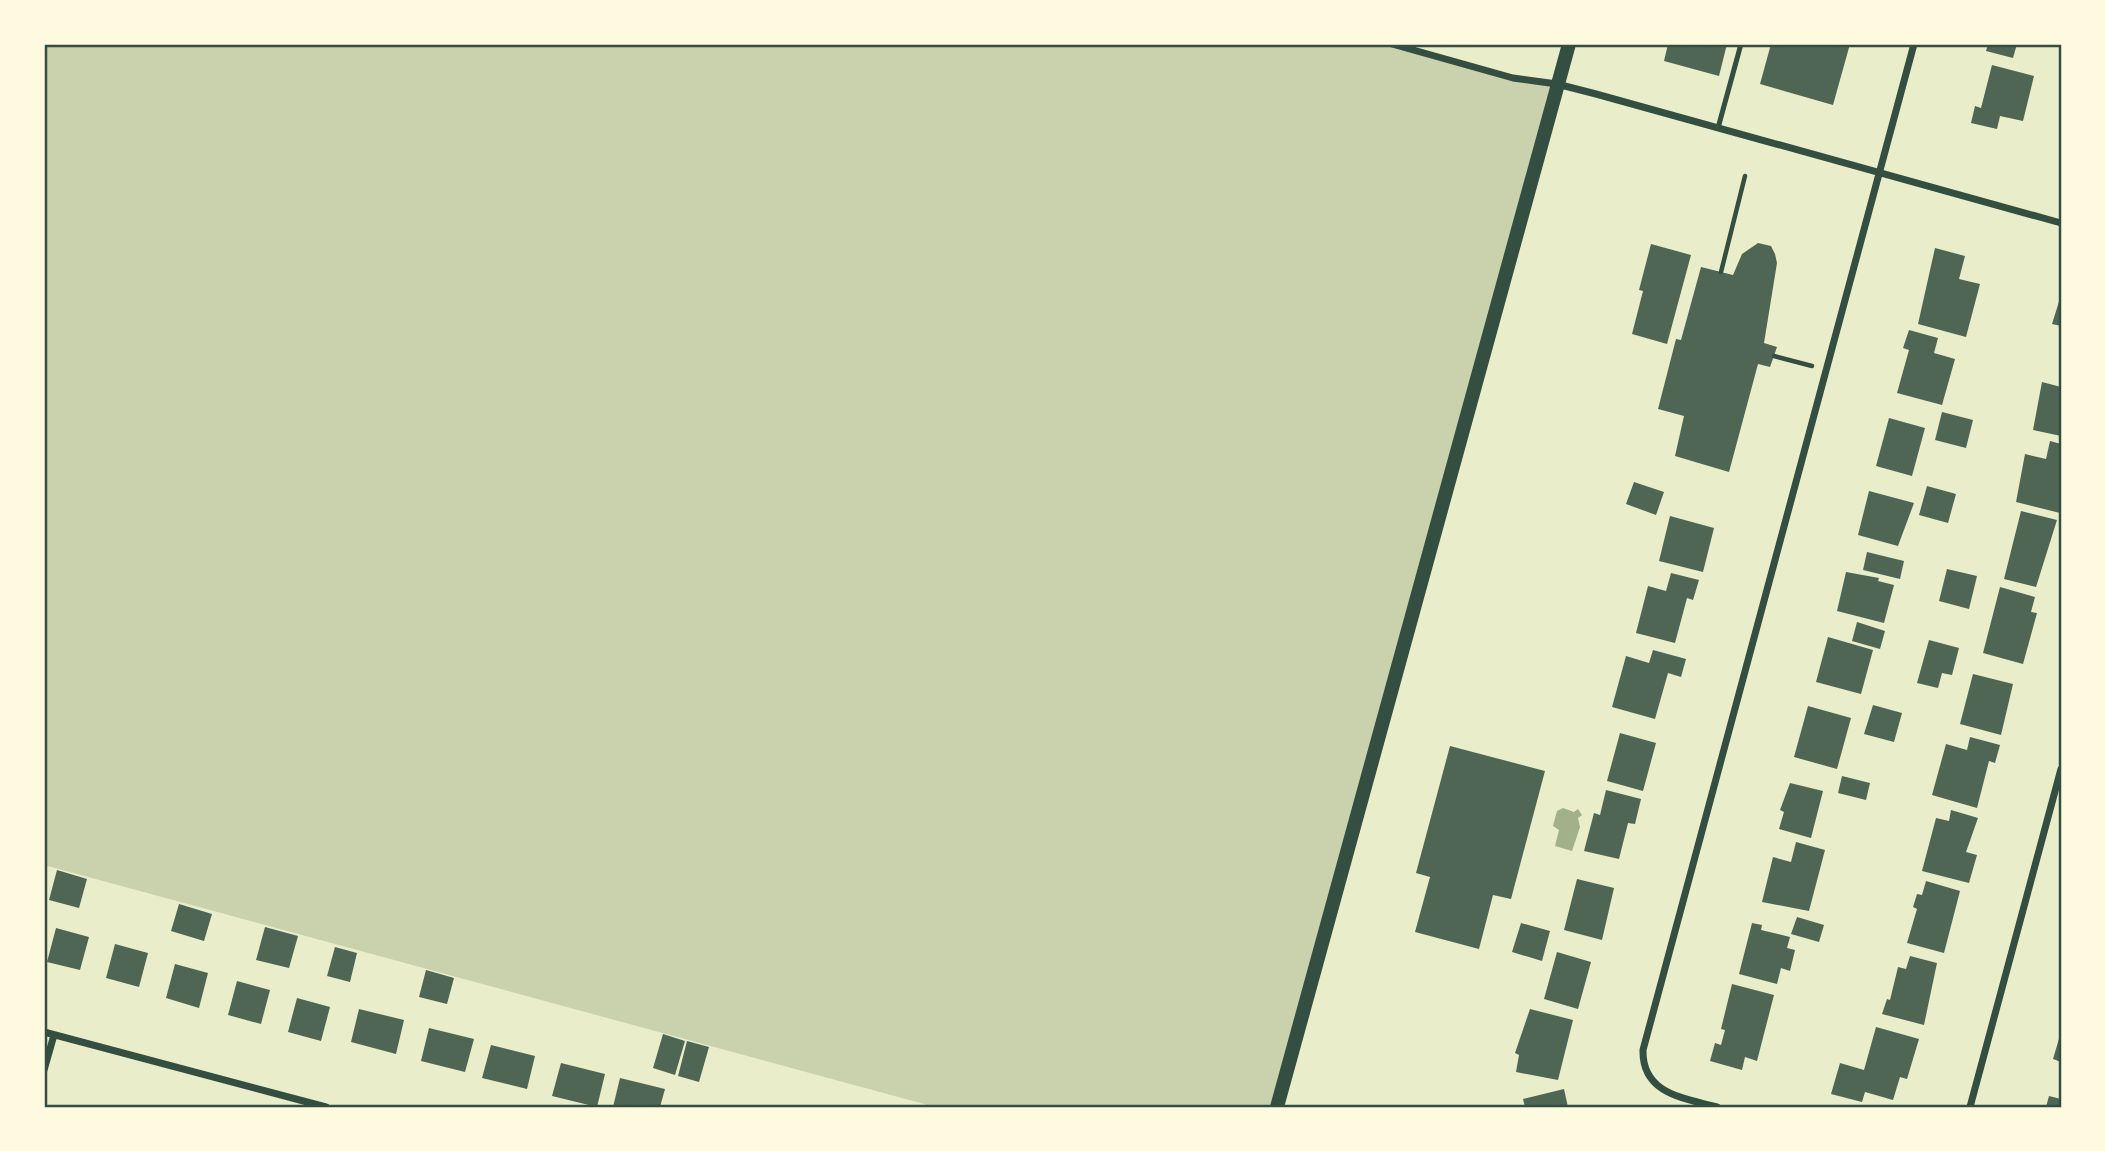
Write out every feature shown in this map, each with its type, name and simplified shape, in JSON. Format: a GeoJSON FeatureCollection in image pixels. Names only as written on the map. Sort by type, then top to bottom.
{"type":"FeatureCollection","features":[{"type":"Feature","properties":{"kind":"main road"},"geometry":{"type":"LineString","coordinates":[[1277,1107],[1569,44]]}},
{"type":"Feature","properties":{"kind":"street"},"geometry":{"type":"LineString","coordinates":[[1392,44],[1513,78],[1558,84],[2061,223]]}},
{"type":"Feature","properties":{"kind":"street"},"geometry":{"type":"LineString","coordinates":[[1717,1107],[1656,1087],[1646,1071],[1643,1050],[1914,44]]}},
{"type":"Feature","properties":{"kind":"street"},"geometry":{"type":"LineString","coordinates":[[1970,1107],[2061,769]]}},
{"type":"Feature","properties":{"kind":"street"},"geometry":{"type":"LineString","coordinates":[[44,1032],[326,1107]]}},
{"type":"Feature","properties":{"kind":"street"},"geometry":{"type":"LineString","coordinates":[[44,1070],[54,1035]]}},
{"type":"Feature","properties":{"kind":"lane"},"geometry":{"type":"LineString","coordinates":[[1718,128],[1741,44]]}},
{"type":"Feature","properties":{"kind":"path"},"geometry":{"type":"LineString","coordinates":[[1721,272],[1745,176]]}},
{"type":"Feature","properties":{"kind":"path"},"geometry":{"type":"LineString","coordinates":[[1774,356],[1826,370]]}},
{"type":"Feature","properties":{"kind":"shaded area"},"geometry":{"type":"Polygon","coordinates":[[[44,44],[1392,44],[1513,78],[1557,84],[1276,1107],[935,1107],[44,865],[44,44]]]}},
{"type":"Feature","properties":{"kind":"shaded area"},"geometry":{"type":"Polygon","coordinates":[[[1563,808],[1574,812],[1578,809],[1582,815],[1578,818],[1580,827],[1572,851],[1555,846],[1559,830],[1553,826],[1557,811],[1563,808]]]}},
{"type":"Feature","properties":{"kind":"building"},"geometry":{"type":"Polygon","coordinates":[[[1668,44],[1727,44],[1719,76],[1664,61],[1668,44]]]}},
{"type":"Feature","properties":{"kind":"building"},"geometry":{"type":"Polygon","coordinates":[[[1771,44],[1850,44],[1833,105],[1760,84],[1771,44]]]}},
{"type":"Feature","properties":{"kind":"building"},"geometry":{"type":"Polygon","coordinates":[[[1988,44],[2017,44],[2013,58],[1986,51],[1988,44]]]}},
{"type":"Feature","properties":{"kind":"building"},"geometry":{"type":"Polygon","coordinates":[[[1992,65],[2034,76],[2023,121],[2000,116],[1997,129],[1971,123],[1975,106],[1981,108],[1992,65]]]}},
{"type":"Feature","properties":{"kind":"building"},"geometry":{"type":"Polygon","coordinates":[[[1758,243],[1771,246],[1777,263],[1764,343],[1777,347],[1770,367],[1758,364],[1729,472],[1675,456],[1684,416],[1658,409],[1676,339],[1681,340],[1701,267],[1733,275],[1742,254],[1758,243]]]}},
{"type":"Feature","properties":{"kind":"building"},"geometry":{"type":"Polygon","coordinates":[[[1651,244],[1691,255],[1667,344],[1632,334],[1643,291],[1639,290],[1651,244]]]}},
{"type":"Feature","properties":{"kind":"building"},"geometry":{"type":"Polygon","coordinates":[[[1935,248],[1965,256],[1959,279],[1980,284],[1966,337],[1918,324],[1935,248]]]}},
{"type":"Feature","properties":{"kind":"building"},"geometry":{"type":"Polygon","coordinates":[[[2061,295],[2061,326],[2052,324],[2061,295]]]}},
{"type":"Feature","properties":{"kind":"building"},"geometry":{"type":"Polygon","coordinates":[[[1909,330],[1938,338],[1934,353],[1955,359],[1942,405],[1897,393],[1909,350],[1903,348],[1909,330]]]}},
{"type":"Feature","properties":{"kind":"building"},"geometry":{"type":"Polygon","coordinates":[[[2042,382],[2061,387],[2061,436],[2033,430],[2042,382]]]}},
{"type":"Feature","properties":{"kind":"building"},"geometry":{"type":"Polygon","coordinates":[[[1942,412],[1973,420],[1966,448],[1935,440],[1942,412]]]}},
{"type":"Feature","properties":{"kind":"building"},"geometry":{"type":"Polygon","coordinates":[[[1889,418],[1925,428],[1912,476],[1876,466],[1889,418]]]}},
{"type":"Feature","properties":{"kind":"building"},"geometry":{"type":"Polygon","coordinates":[[[2050,441],[2061,444],[2060,513],[2016,502],[2025,454],[2046,459],[2050,441]]]}},
{"type":"Feature","properties":{"kind":"building"},"geometry":{"type":"Polygon","coordinates":[[[1634,482],[1664,492],[1656,515],[1626,504],[1634,482]]]}},
{"type":"Feature","properties":{"kind":"building"},"geometry":{"type":"Polygon","coordinates":[[[1927,486],[1956,494],[1948,523],[1919,515],[1927,486]]]}},
{"type":"Feature","properties":{"kind":"building"},"geometry":{"type":"Polygon","coordinates":[[[1869,491],[1914,503],[1898,546],[1858,535],[1869,491]]]}},
{"type":"Feature","properties":{"kind":"building"},"geometry":{"type":"Polygon","coordinates":[[[2021,511],[2057,520],[2036,587],[2004,579],[2021,511]]]}},
{"type":"Feature","properties":{"kind":"building"},"geometry":{"type":"Polygon","coordinates":[[[1670,516],[1714,528],[1703,572],[1659,561],[1670,516]]]}},
{"type":"Feature","properties":{"kind":"building"},"geometry":{"type":"Polygon","coordinates":[[[1867,552],[1904,561],[1900,579],[1863,570],[1867,552]]]}},
{"type":"Feature","properties":{"kind":"building"},"geometry":{"type":"Polygon","coordinates":[[[1947,569],[1977,576],[1969,609],[1939,601],[1947,569]]]}},
{"type":"Feature","properties":{"kind":"building"},"geometry":{"type":"Polygon","coordinates":[[[1846,572],[1879,578],[1878,581],[1894,585],[1884,623],[1837,611],[1846,572]]]}},
{"type":"Feature","properties":{"kind":"building"},"geometry":{"type":"Polygon","coordinates":[[[1671,573],[1699,580],[1693,600],[1687,598],[1675,643],[1636,633],[1648,586],[1666,591],[1671,573]]]}},
{"type":"Feature","properties":{"kind":"building"},"geometry":{"type":"Polygon","coordinates":[[[2000,587],[2035,597],[2031,612],[2037,613],[2023,664],[1983,653],[2000,587]]]}},
{"type":"Feature","properties":{"kind":"building"},"geometry":{"type":"Polygon","coordinates":[[[1857,622],[1885,631],[1880,649],[1852,641],[1857,622]]]}},
{"type":"Feature","properties":{"kind":"building"},"geometry":{"type":"Polygon","coordinates":[[[1828,637],[1873,650],[1861,694],[1816,682],[1828,637]]]}},
{"type":"Feature","properties":{"kind":"building"},"geometry":{"type":"Polygon","coordinates":[[[1929,640],[1959,648],[1952,675],[1942,673],[1938,688],[1917,683],[1929,640]]]}},
{"type":"Feature","properties":{"kind":"building"},"geometry":{"type":"Polygon","coordinates":[[[1653,650],[1686,659],[1681,677],[1668,673],[1655,719],[1612,707],[1626,656],[1649,663],[1653,650]]]}},
{"type":"Feature","properties":{"kind":"building"},"geometry":{"type":"Polygon","coordinates":[[[1973,674],[2013,684],[2001,735],[1960,724],[1973,674]]]}},
{"type":"Feature","properties":{"kind":"building"},"geometry":{"type":"Polygon","coordinates":[[[1873,705],[1902,713],[1894,742],[1864,734],[1873,705]]]}},
{"type":"Feature","properties":{"kind":"building"},"geometry":{"type":"Polygon","coordinates":[[[1808,706],[1851,718],[1837,769],[1794,757],[1808,706]]]}},
{"type":"Feature","properties":{"kind":"building"},"geometry":{"type":"Polygon","coordinates":[[[1620,733],[1656,743],[1643,791],[1607,781],[1620,733]]]}},
{"type":"Feature","properties":{"kind":"building"},"geometry":{"type":"Polygon","coordinates":[[[1970,737],[2000,745],[1995,763],[1989,761],[1977,808],[1932,795],[1946,744],[1967,750],[1970,737]]]}},
{"type":"Feature","properties":{"kind":"building"},"geometry":{"type":"Polygon","coordinates":[[[1450,746],[1545,771],[1511,899],[1493,895],[1479,949],[1415,932],[1430,877],[1416,873],[1450,746]]]}},
{"type":"Feature","properties":{"kind":"building"},"geometry":{"type":"Polygon","coordinates":[[[1842,776],[1870,783],[1866,800],[1838,793],[1842,776]]]}},
{"type":"Feature","properties":{"kind":"building"},"geometry":{"type":"Polygon","coordinates":[[[1790,783],[1823,791],[1811,838],[1779,829],[1784,812],[1780,810],[1790,783]]]}},
{"type":"Feature","properties":{"kind":"building"},"geometry":{"type":"Polygon","coordinates":[[[1606,790],[1641,799],[1635,824],[1628,823],[1619,859],[1584,851],[1594,813],[1600,815],[1606,790]]]}},
{"type":"Feature","properties":{"kind":"building"},"geometry":{"type":"Polygon","coordinates":[[[1951,810],[1978,818],[1966,852],[1977,855],[1969,883],[1922,871],[1936,818],[1949,821],[1951,810]]]}},
{"type":"Feature","properties":{"kind":"building"},"geometry":{"type":"Polygon","coordinates":[[[1796,842],[1825,850],[1809,911],[1762,902],[1773,857],[1791,862],[1796,842]]]}},
{"type":"Feature","properties":{"kind":"building"},"geometry":{"type":"Polygon","coordinates":[[[57,870],[87,879],[79,908],[49,900],[57,870]]]}},
{"type":"Feature","properties":{"kind":"building"},"geometry":{"type":"Polygon","coordinates":[[[1577,879],[1614,888],[1602,940],[1564,930],[1577,879]]]}},
{"type":"Feature","properties":{"kind":"building"},"geometry":{"type":"Polygon","coordinates":[[[1926,881],[1960,891],[1944,953],[1907,943],[1917,909],[1913,907],[1917,894],[1922,895],[1926,881]]]}},
{"type":"Feature","properties":{"kind":"building"},"geometry":{"type":"Polygon","coordinates":[[[179,904],[212,914],[204,941],[171,931],[179,904]]]}},
{"type":"Feature","properties":{"kind":"building"},"geometry":{"type":"Polygon","coordinates":[[[1797,917],[1824,925],[1819,942],[1791,934],[1797,917]]]}},
{"type":"Feature","properties":{"kind":"building"},"geometry":{"type":"Polygon","coordinates":[[[1521,923],[1550,931],[1542,961],[1512,952],[1521,923]]]}},
{"type":"Feature","properties":{"kind":"building"},"geometry":{"type":"Polygon","coordinates":[[[1752,923],[1762,925],[1761,930],[1790,937],[1787,948],[1795,950],[1790,971],[1781,968],[1777,984],[1739,974],[1752,923]]]}},
{"type":"Feature","properties":{"kind":"building"},"geometry":{"type":"Polygon","coordinates":[[[265,927],[298,936],[289,968],[256,960],[265,927]]]}},
{"type":"Feature","properties":{"kind":"building"},"geometry":{"type":"Polygon","coordinates":[[[56,928],[89,937],[80,970],[47,962],[56,928]]]}},
{"type":"Feature","properties":{"kind":"building"},"geometry":{"type":"Polygon","coordinates":[[[115,944],[148,953],[139,987],[106,978],[115,944]]]}},
{"type":"Feature","properties":{"kind":"building"},"geometry":{"type":"Polygon","coordinates":[[[335,947],[357,953],[350,982],[327,976],[335,947]]]}},
{"type":"Feature","properties":{"kind":"building"},"geometry":{"type":"Polygon","coordinates":[[[1557,952],[1591,962],[1578,1009],[1544,999],[1557,952]]]}},
{"type":"Feature","properties":{"kind":"building"},"geometry":{"type":"Polygon","coordinates":[[[1910,956],[1937,963],[1924,1025],[1882,1014],[1887,999],[1890,1000],[1898,967],[1906,969],[1910,956]]]}},
{"type":"Feature","properties":{"kind":"building"},"geometry":{"type":"Polygon","coordinates":[[[175,964],[208,973],[199,1008],[166,998],[175,964]]]}},
{"type":"Feature","properties":{"kind":"building"},"geometry":{"type":"Polygon","coordinates":[[[426,970],[454,978],[447,1004],[419,997],[426,970]]]}},
{"type":"Feature","properties":{"kind":"building"},"geometry":{"type":"Polygon","coordinates":[[[237,981],[270,990],[261,1024],[228,1015],[237,981]]]}},
{"type":"Feature","properties":{"kind":"building"},"geometry":{"type":"Polygon","coordinates":[[[1732,984],[1774,995],[1757,1061],[1745,1057],[1742,1070],[1710,1061],[1715,1043],[1721,1045],[1725,1030],[1721,1029],[1732,984]]]}},
{"type":"Feature","properties":{"kind":"building"},"geometry":{"type":"Polygon","coordinates":[[[297,998],[330,1007],[321,1041],[288,1032],[297,998]]]}},
{"type":"Feature","properties":{"kind":"building"},"geometry":{"type":"Polygon","coordinates":[[[359,1009],[404,1020],[396,1054],[351,1042],[359,1009]]]}},
{"type":"Feature","properties":{"kind":"building"},"geometry":{"type":"Polygon","coordinates":[[[1530,1009],[1573,1020],[1558,1080],[1516,1072],[1519,1055],[1515,1053],[1530,1009]]]}},
{"type":"Feature","properties":{"kind":"building"},"geometry":{"type":"Polygon","coordinates":[[[1876,1027],[1919,1039],[1907,1079],[1900,1077],[1893,1100],[1865,1092],[1862,1102],[1831,1094],[1840,1063],[1864,1070],[1876,1027]]]}},
{"type":"Feature","properties":{"kind":"building"},"geometry":{"type":"Polygon","coordinates":[[[429,1028],[474,1039],[465,1072],[421,1061],[429,1028]]]}},
{"type":"Feature","properties":{"kind":"building"},"geometry":{"type":"Polygon","coordinates":[[[2061,1032],[2061,1062],[2053,1059],[2061,1032]]]}},
{"type":"Feature","properties":{"kind":"building"},"geometry":{"type":"Polygon","coordinates":[[[663,1034],[685,1041],[675,1075],[653,1068],[663,1034]]]}},
{"type":"Feature","properties":{"kind":"building"},"geometry":{"type":"Polygon","coordinates":[[[687,1041],[709,1047],[699,1082],[678,1076],[687,1041]]]}},
{"type":"Feature","properties":{"kind":"building"},"geometry":{"type":"Polygon","coordinates":[[[491,1045],[535,1056],[527,1089],[482,1078],[491,1045]]]}},
{"type":"Feature","properties":{"kind":"building"},"geometry":{"type":"Polygon","coordinates":[[[561,1063],[605,1074],[597,1107],[552,1096],[561,1063]]]}},
{"type":"Feature","properties":{"kind":"building"},"geometry":{"type":"Polygon","coordinates":[[[620,1078],[665,1089],[660,1107],[613,1107],[620,1078]]]}},
{"type":"Feature","properties":{"kind":"building"},"geometry":{"type":"Polygon","coordinates":[[[1564,1089],[1568,1107],[1525,1107],[1523,1099],[1564,1089]]]}},
{"type":"Feature","properties":{"kind":"building"},"geometry":{"type":"Polygon","coordinates":[[[2049,1096],[2061,1099],[2061,1107],[2046,1107],[2049,1096]]]}}]}
